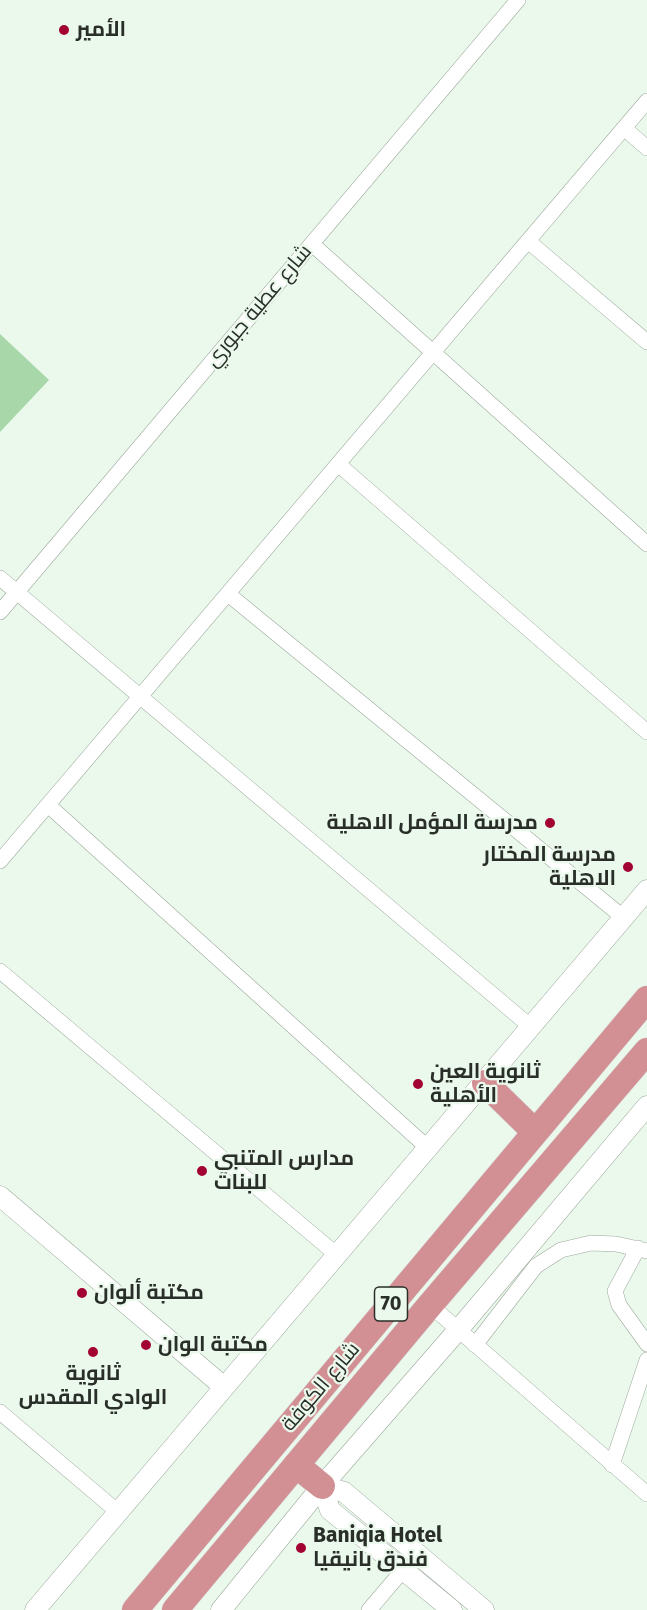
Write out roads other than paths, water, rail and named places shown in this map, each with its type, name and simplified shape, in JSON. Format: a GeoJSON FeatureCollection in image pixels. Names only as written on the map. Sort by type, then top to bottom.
{"type":"FeatureCollection","features":[{"type":"Feature","properties":{"kind":"highway","name":"شارع الكوفة"},"geometry":{"type":"LineString","coordinates":[[135,1610],[647,999]]}},
{"type":"Feature","properties":{"kind":"highway","name":"شارع الكوفة"},"geometry":{"type":"LineString","coordinates":[[175,1610],[430,1305],[647,1051]]}},
{"type":"Feature","properties":{"kind":"highway"},"geometry":{"type":"LineString","coordinates":[[485,1083],[535,1132]]}},
{"type":"Feature","properties":{"kind":"highway"},"geometry":{"type":"LineString","coordinates":[[296,1465],[322,1486]]}},
{"type":"Feature","properties":{"kind":"street","name":"شارع عطية جبوري"},"geometry":{"type":"LineString","coordinates":[[0,612],[518,0]]}},
{"type":"Feature","properties":{"kind":"street"},"geometry":{"type":"LineString","coordinates":[[0,861],[647,101]]}},
{"type":"Feature","properties":{"kind":"street"},"geometry":{"type":"LineString","coordinates":[[624,129],[647,148]]}},
{"type":"Feature","properties":{"kind":"street"},"geometry":{"type":"LineString","coordinates":[[528,241],[647,342]]}},
{"type":"Feature","properties":{"kind":"street"},"geometry":{"type":"LineString","coordinates":[[312,244],[647,544]]}},
{"type":"Feature","properties":{"kind":"street"},"geometry":{"type":"LineString","coordinates":[[338,464],[647,732]]}},
{"type":"Feature","properties":{"kind":"street"},"geometry":{"type":"LineString","coordinates":[[0,578],[531,1027]]}},
{"type":"Feature","properties":{"kind":"street"},"geometry":{"type":"LineString","coordinates":[[228,594],[624,918]]}},
{"type":"Feature","properties":{"kind":"street"},"geometry":{"type":"LineString","coordinates":[[48,806],[428,1148]]}},
{"type":"Feature","properties":{"kind":"street"},"geometry":{"type":"LineString","coordinates":[[35,1610],[647,890]]}},
{"type":"Feature","properties":{"kind":"street"},"geometry":{"type":"LineString","coordinates":[[0,971],[337,1255]]}},
{"type":"Feature","properties":{"kind":"street"},"geometry":{"type":"LineString","coordinates":[[221,1610],[322,1486],[458,1330],[647,1106]]}},
{"type":"Feature","properties":{"kind":"street"},"geometry":{"type":"LineString","coordinates":[[0,1196],[224,1388]]}},
{"type":"Feature","properties":{"kind":"street"},"geometry":{"type":"LineString","coordinates":[[475,1345],[536,1266],[561,1250],[591,1243],[642,1249],[615,1291],[619,1305],[647,1344]]}},
{"type":"Feature","properties":{"kind":"street"},"geometry":{"type":"LineString","coordinates":[[430,1305],[647,1494]]}},
{"type":"Feature","properties":{"kind":"street"},"geometry":{"type":"LineString","coordinates":[[612,1465],[647,1360]]}},
{"type":"Feature","properties":{"kind":"street"},"geometry":{"type":"LineString","coordinates":[[0,1412],[118,1512]]}},
{"type":"Feature","properties":{"kind":"street"},"geometry":{"type":"LineString","coordinates":[[322,1486],[330,1510],[452,1610]]}},
{"type":"Feature","properties":{"kind":"street"},"geometry":{"type":"LineString","coordinates":[[322,1486],[344,1492],[484,1610]]}},
{"type":"Feature","properties":{"kind":"street"},"geometry":{"type":"LineString","coordinates":[[369,1610],[403,1570]]}},
{"type":"Feature","properties":{"kind":"place","name":"الأمير"},"geometry":{"type":"Point","coordinates":[64,30]}},
{"type":"Feature","properties":{"kind":"place","name":"مدرسة المؤمل الاهلية"},"geometry":{"type":"Point","coordinates":[550,823]}},
{"type":"Feature","properties":{"kind":"place","name":"مدرسة المختار الاهلية"},"geometry":{"type":"Point","coordinates":[628,867]}},
{"type":"Feature","properties":{"kind":"place","name":"ثانوية العين الأهلية"},"geometry":{"type":"Point","coordinates":[418,1084]}},
{"type":"Feature","properties":{"kind":"place","name":"مدارس المتنبي للبنات"},"geometry":{"type":"Point","coordinates":[202,1171]}},
{"type":"Feature","properties":{"kind":"place","name":"مكتبة ألوان"},"geometry":{"type":"Point","coordinates":[82,1293]}},
{"type":"Feature","properties":{"kind":"place","name":"مكتبة الوان"},"geometry":{"type":"Point","coordinates":[146,1345]}},
{"type":"Feature","properties":{"kind":"place","name":"ثانوية الوادي المقدس"},"geometry":{"type":"Point","coordinates":[93,1352]}},
{"type":"Feature","properties":{"kind":"place","name":"Baniqia Hotel فندق بانيقيا"},"geometry":{"type":"Point","coordinates":[301,1548]}}]}
